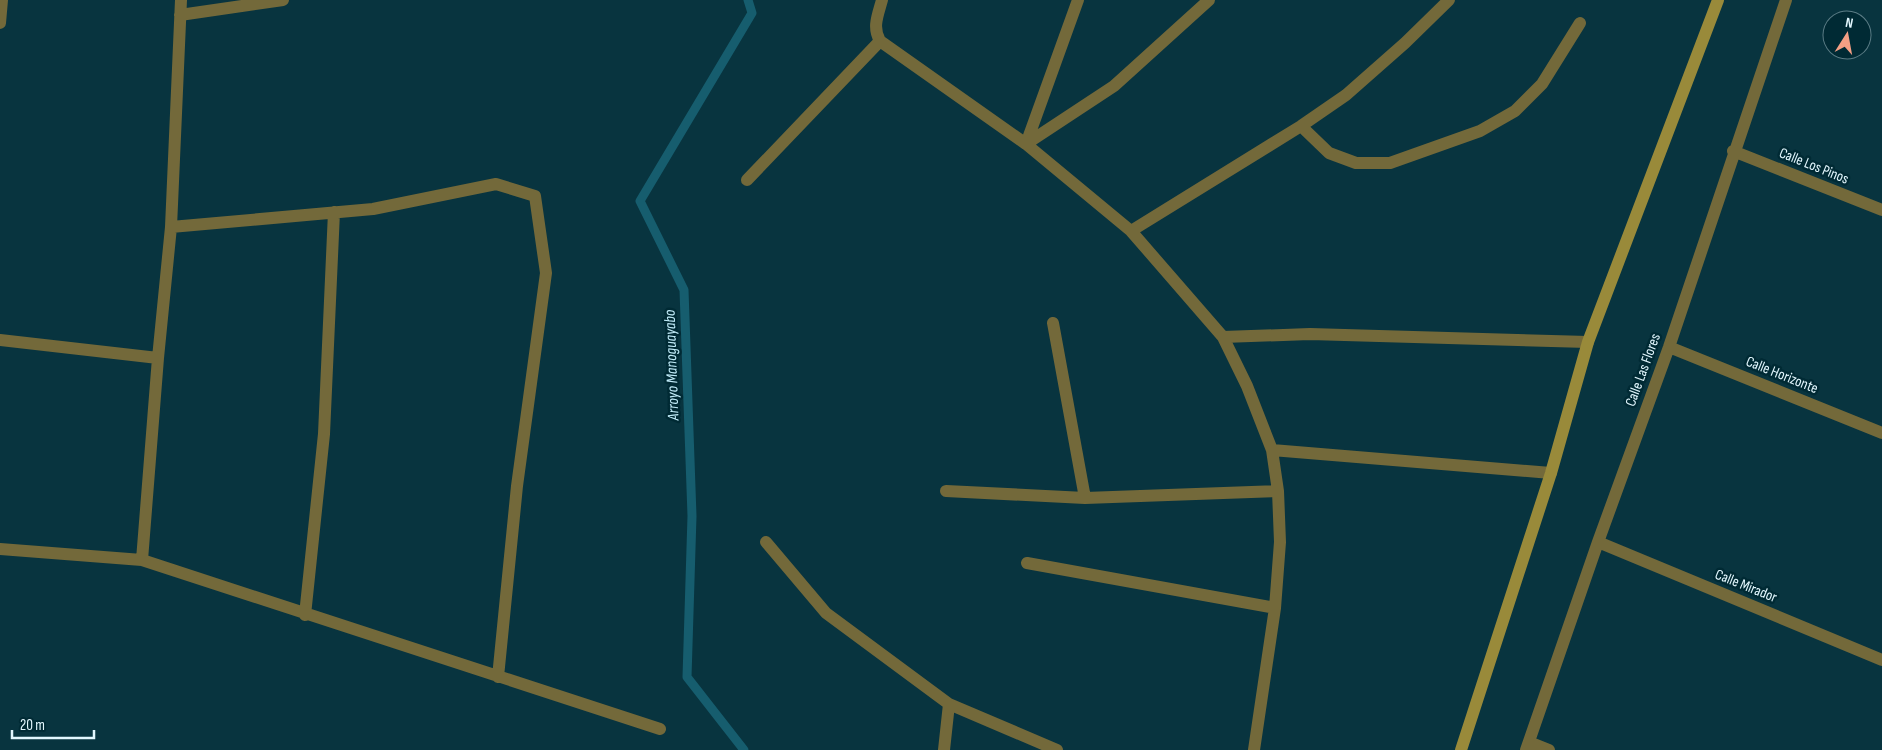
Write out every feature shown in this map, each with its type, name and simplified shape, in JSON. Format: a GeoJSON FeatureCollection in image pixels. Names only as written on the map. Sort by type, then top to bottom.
{"type":"FeatureCollection","features":[{"type":"Feature","properties":{"kind":"street"},"geometry":{"type":"LineString","coordinates":[[0,23],[2,0]]}},
{"type":"Feature","properties":{"kind":"street"},"geometry":{"type":"LineString","coordinates":[[142,560],[158,358],[171,227],[181,0]]}},
{"type":"Feature","properties":{"kind":"street"},"geometry":{"type":"LineString","coordinates":[[180,15],[283,0]]}},
{"type":"Feature","properties":{"kind":"street"},"geometry":{"type":"LineString","coordinates":[[882,0],[876,19],[875,33],[880,41],[1026,144],[1131,230],[1223,337],[1247,386],[1272,450],[1278,491],[1280,542],[1275,608],[1254,750]]}},
{"type":"Feature","properties":{"kind":"street"},"geometry":{"type":"LineString","coordinates":[[1026,144],[1078,0]]}},
{"type":"Feature","properties":{"kind":"street"},"geometry":{"type":"LineString","coordinates":[[1026,144],[1114,86],[1209,0]]}},
{"type":"Feature","properties":{"kind":"street"},"geometry":{"type":"LineString","coordinates":[[1131,230],[1301,126],[1346,95],[1449,0]]}},
{"type":"Feature","properties":{"kind":"street"},"geometry":{"type":"LineString","coordinates":[[1461,750],[1551,474],[1588,342],[1718,0]]}},
{"type":"Feature","properties":{"kind":"street","name":"Calle Las Flores"},"geometry":{"type":"LineString","coordinates":[[1527,746],[1598,542],[1669,347],[1733,151],[1786,0]]}},
{"type":"Feature","properties":{"kind":"street"},"geometry":{"type":"LineString","coordinates":[[1301,126],[1329,154],[1356,163],[1390,163],[1480,131],[1515,111],[1542,84],[1580,23]]}},
{"type":"Feature","properties":{"kind":"street"},"geometry":{"type":"LineString","coordinates":[[747,180],[880,41]]}},
{"type":"Feature","properties":{"kind":"street","name":"Calle Los Pinos"},"geometry":{"type":"LineString","coordinates":[[1733,151],[1882,210]]}},
{"type":"Feature","properties":{"kind":"street"},"geometry":{"type":"LineString","coordinates":[[171,227],[373,209],[496,184],[535,196],[546,272],[517,486],[498,677]]}},
{"type":"Feature","properties":{"kind":"street"},"geometry":{"type":"LineString","coordinates":[[305,614],[324,434],[334,212]]}},
{"type":"Feature","properties":{"kind":"street"},"geometry":{"type":"LineString","coordinates":[[1053,323],[1085,498]]}},
{"type":"Feature","properties":{"kind":"street"},"geometry":{"type":"LineString","coordinates":[[1223,337],[1310,334],[1588,342]]}},
{"type":"Feature","properties":{"kind":"street"},"geometry":{"type":"LineString","coordinates":[[0,340],[158,358]]}},
{"type":"Feature","properties":{"kind":"street","name":"Calle Horizonte"},"geometry":{"type":"LineString","coordinates":[[1669,347],[1882,433]]}},
{"type":"Feature","properties":{"kind":"street"},"geometry":{"type":"LineString","coordinates":[[1272,450],[1551,474]]}},
{"type":"Feature","properties":{"kind":"street"},"geometry":{"type":"LineString","coordinates":[[946,491],[1085,498],[1278,491]]}},
{"type":"Feature","properties":{"kind":"street"},"geometry":{"type":"LineString","coordinates":[[766,542],[826,613],[949,704],[1057,750]]}},
{"type":"Feature","properties":{"kind":"street","name":"Calle Mirador"},"geometry":{"type":"LineString","coordinates":[[1598,542],[1882,660]]}},
{"type":"Feature","properties":{"kind":"street"},"geometry":{"type":"LineString","coordinates":[[0,549],[142,560],[660,729]]}},
{"type":"Feature","properties":{"kind":"street"},"geometry":{"type":"LineString","coordinates":[[1028,563],[1275,608]]}},
{"type":"Feature","properties":{"kind":"street"},"geometry":{"type":"LineString","coordinates":[[944,750],[949,704]]}},
{"type":"Feature","properties":{"kind":"street"},"geometry":{"type":"LineString","coordinates":[[1527,746],[1549,750]]}},
{"type":"Feature","properties":{"kind":"waterway","name":"Arroyo Manoguayabo"},"geometry":{"type":"LineString","coordinates":[[744,750],[687,677],[692,516],[684,290],[640,201],[752,13],[748,0]]}}]}
